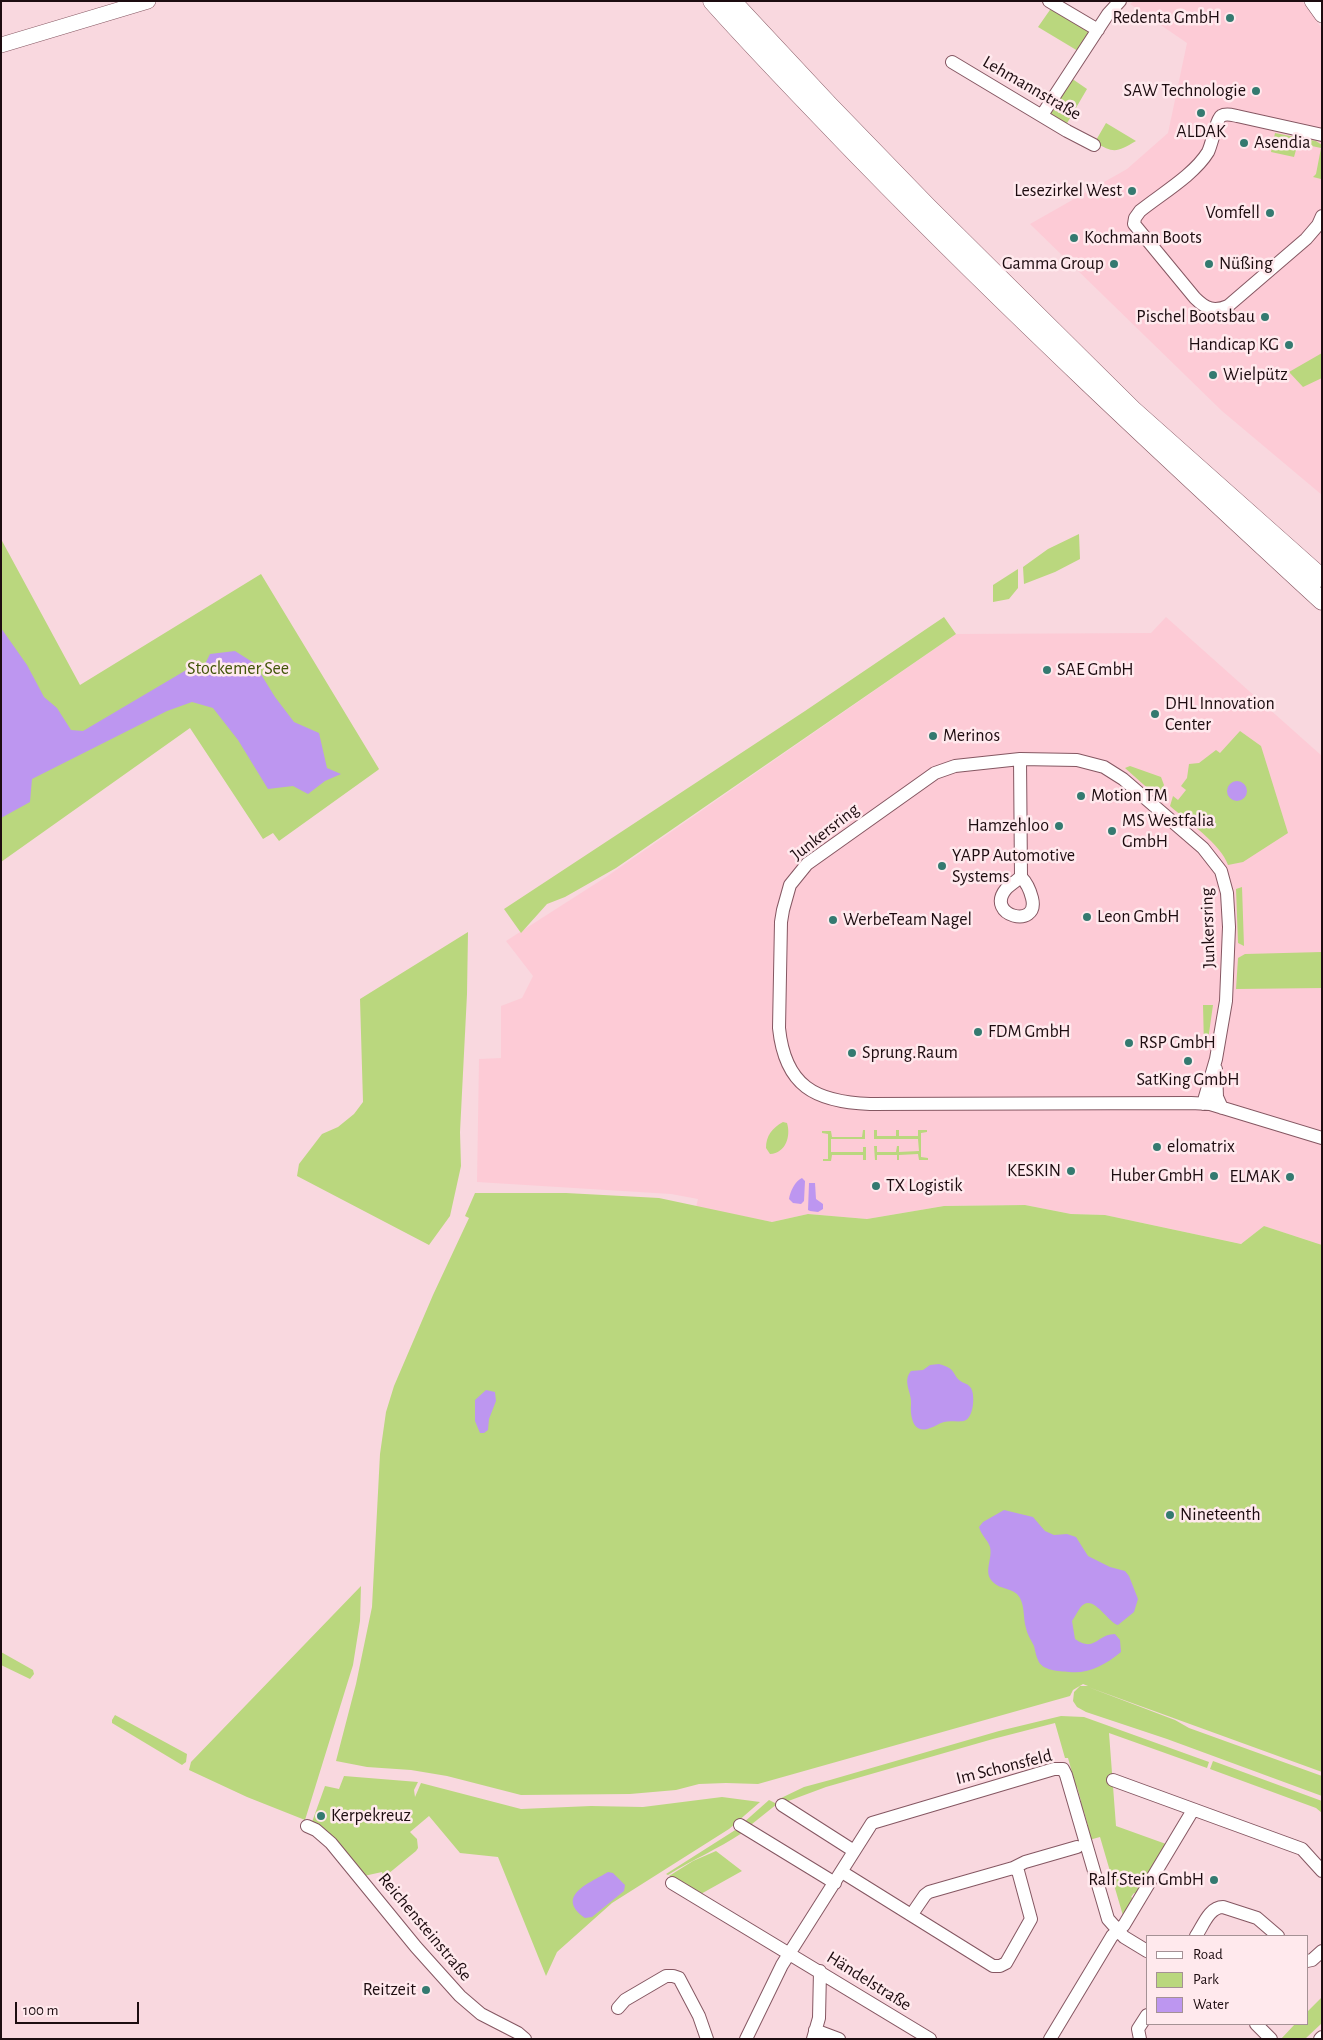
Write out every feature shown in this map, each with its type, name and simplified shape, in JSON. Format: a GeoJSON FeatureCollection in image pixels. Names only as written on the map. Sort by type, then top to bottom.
{"type":"FeatureCollection","features":[{"type":"Feature","properties":{"kind":"highway"},"geometry":{"type":"LineString","coordinates":[[712,1],[820,117],[920,220],[1124,419],[1322,601]]}},
{"type":"Feature","properties":{"kind":"highway"},"geometry":{"type":"LineString","coordinates":[[732,1],[928,207],[1132,409],[1322,578]]}},
{"type":"Feature","properties":{"kind":"main road"},"geometry":{"type":"LineString","coordinates":[[1,45],[148,1]]}},
{"type":"Feature","properties":{"kind":"main road"},"geometry":{"type":"LineString","coordinates":[[1312,1],[1322,16]]}},
{"type":"Feature","properties":{"kind":"street"},"geometry":{"type":"LineString","coordinates":[[1050,1],[1098,30]]}},
{"type":"Feature","properties":{"kind":"street"},"geometry":{"type":"LineString","coordinates":[[1042,115],[1114,6],[1120,1]]}},
{"type":"Feature","properties":{"kind":"street","name":"Lehmannstraße"},"geometry":{"type":"LineString","coordinates":[[952,62],[1094,144]]}},
{"type":"Feature","properties":{"kind":"street"},"geometry":{"type":"LineString","coordinates":[[1322,135],[1237,116],[1220,116],[1214,137],[1201,161],[1140,212],[1135,218],[1134,224],[1195,298],[1205,307],[1214,309],[1228,306],[1306,239],[1318,225],[1322,216]]}},
{"type":"Feature","properties":{"kind":"street"},"geometry":{"type":"LineString","coordinates":[[1020,760],[1021,877]]}},
{"type":"Feature","properties":{"kind":"street","name":"Junkersring"},"geometry":{"type":"LineString","coordinates":[[1203,1104],[1216,1060],[1226,1001],[1229,927],[1227,893],[1221,871],[1216,862],[1203,848],[1112,770],[1077,760],[1020,760],[955,766],[935,773],[806,864],[790,885],[782,910],[779,1020],[781,1045],[786,1061],[797,1078],[810,1091],[828,1098],[853,1103],[1137,1101],[1203,1104],[1322,1138]]}},
{"type":"Feature","properties":{"kind":"street","name":"Junkersring"},"geometry":{"type":"LineString","coordinates":[[1216,1060],[1217,1097],[1222,1108]]}},
{"type":"Feature","properties":{"kind":"street","name":"Im Schonsfeld"},"geometry":{"type":"LineString","coordinates":[[790,1953],[842,1872],[868,1827],[876,1821],[989,1787],[1063,1768],[1108,1919],[1116,1930],[1146,1950]]}},
{"type":"Feature","properties":{"kind":"street"},"geometry":{"type":"LineString","coordinates":[[1113,1780],[1302,1849],[1322,1871]]}},
{"type":"Feature","properties":{"kind":"street"},"geometry":{"type":"LineString","coordinates":[[782,1805],[854,1851]]}},
{"type":"Feature","properties":{"kind":"street"},"geometry":{"type":"LineString","coordinates":[[1051,2038],[1116,1930],[1124,1925],[1193,1810]]}},
{"type":"Feature","properties":{"kind":"street"},"geometry":{"type":"LineString","coordinates":[[740,1825],[834,1883]]}},
{"type":"Feature","properties":{"kind":"street","name":"Reichensteinstraße"},"geometry":{"type":"LineString","coordinates":[[307,1826],[316,1830],[331,1843],[383,1904],[416,1947],[460,1996],[481,2014],[518,2033],[525,2039]]}},
{"type":"Feature","properties":{"kind":"street"},"geometry":{"type":"LineString","coordinates":[[912,1914],[926,1893],[1078,1847]]}},
{"type":"Feature","properties":{"kind":"street"},"geometry":{"type":"LineString","coordinates":[[842,1872],[993,1966],[1003,1966],[1031,1919],[1018,1871],[1013,1868]]}},
{"type":"Feature","properties":{"kind":"street","name":"Händelstraße"},"geometry":{"type":"LineString","coordinates":[[672,1883],[930,2039]]}},
{"type":"Feature","properties":{"kind":"street"},"geometry":{"type":"LineString","coordinates":[[1197,1935],[1214,1909],[1224,1907],[1256,1918],[1277,1935]]}},
{"type":"Feature","properties":{"kind":"street"},"geometry":{"type":"LineString","coordinates":[[1308,1961],[1312,1960],[1322,1951]]}},
{"type":"Feature","properties":{"kind":"street"},"geometry":{"type":"LineString","coordinates":[[746,2039],[782,1965],[790,1953]]}},
{"type":"Feature","properties":{"kind":"street"},"geometry":{"type":"LineString","coordinates":[[820,1971],[819,2018],[814,2034],[834,2035],[839,2039]]}},
{"type":"Feature","properties":{"kind":"street"},"geometry":{"type":"LineString","coordinates":[[618,2008],[625,2000],[666,1976],[673,1976],[678,1978],[695,2008],[704,2026],[707,2039]]}},
{"type":"Feature","properties":{"kind":"street"},"geometry":{"type":"LineString","coordinates":[[1140,2039],[1137,2033],[1138,2029],[1146,2017]]}},
{"type":"Feature","properties":{"kind":"street"},"geometry":{"type":"LineString","coordinates":[[1257,2025],[1271,2039]]}},
{"type":"Feature","properties":{"kind":"shaded area"},"geometry":{"type":"Polygon","coordinates":[[[1134,1],[1302,1],[1322,29],[1322,495],[1222,411],[1030,224],[1127,169],[1168,133],[1187,43],[1130,4],[1134,1]]]}},
{"type":"Feature","properties":{"kind":"shaded area"},"geometry":{"type":"Polygon","coordinates":[[[1166,617],[1322,756],[1322,1245],[1264,1226],[1241,1244],[1105,1215],[1071,1214],[1025,1205],[944,1206],[867,1219],[808,1214],[772,1222],[696,1207],[698,1199],[671,1194],[477,1182],[479,1059],[501,1058],[501,1006],[522,998],[533,976],[506,941],[606,877],[956,634],[1151,633],[1166,617]]]}},
{"type":"Feature","properties":{"kind":"green space"},"geometry":{"type":"Polygon","coordinates":[[[1052,7],[1091,32],[1078,51],[1038,27],[1052,7]]]}},
{"type":"Feature","properties":{"kind":"green space"},"geometry":{"type":"Polygon","coordinates":[[[1071,78],[1087,89],[1066,125],[1050,116],[1048,112],[1071,78]]]}},
{"type":"Feature","properties":{"kind":"green space"},"geometry":{"type":"Polygon","coordinates":[[[1106,123],[1136,141],[1116,150],[1111,150],[1095,142],[1106,123]]]}},
{"type":"Feature","properties":{"kind":"green space"},"geometry":{"type":"Polygon","coordinates":[[[1275,133],[1316,141],[1322,145],[1321,179],[1313,177],[1316,174],[1321,148],[1298,143],[1294,157],[1271,152],[1275,133]]]}},
{"type":"Feature","properties":{"kind":"green space"},"geometry":{"type":"Polygon","coordinates":[[[1322,353],[1322,378],[1303,387],[1289,372],[1322,353]]]}},
{"type":"Feature","properties":{"kind":"green space"},"geometry":{"type":"Polygon","coordinates":[[[1079,534],[1080,559],[1055,572],[1024,584],[1023,567],[1048,549],[1079,534]]]}},
{"type":"Feature","properties":{"kind":"green space","name":"Stockemer See"},"geometry":{"type":"Polygon","coordinates":[[[1,539],[80,685],[261,574],[379,769],[279,841],[273,833],[263,839],[190,728],[1,862],[1,539]]]}},
{"type":"Feature","properties":{"kind":"green space"},"geometry":{"type":"Polygon","coordinates":[[[1018,569],[1018,588],[1009,599],[993,602],[993,585],[1018,569]]]}},
{"type":"Feature","properties":{"kind":"green space"},"geometry":{"type":"Polygon","coordinates":[[[944,617],[956,634],[616,868],[565,897],[547,904],[521,933],[504,909],[805,711],[944,617]]]}},
{"type":"Feature","properties":{"kind":"green space"},"geometry":{"type":"Polygon","coordinates":[[[1240,731],[1261,746],[1288,833],[1243,862],[1228,865],[1211,841],[1170,806],[1173,796],[1178,800],[1186,790],[1181,786],[1187,778],[1189,764],[1199,763],[1216,750],[1220,753],[1240,731]]]}},
{"type":"Feature","properties":{"kind":"green space"},"geometry":{"type":"Polygon","coordinates":[[[1130,766],[1161,777],[1164,785],[1161,791],[1153,793],[1125,768],[1130,766]]]}},
{"type":"Feature","properties":{"kind":"green space"},"geometry":{"type":"Polygon","coordinates":[[[1242,887],[1244,946],[1238,943],[1236,889],[1242,887]]]}},
{"type":"Feature","properties":{"kind":"green space"},"geometry":{"type":"Polygon","coordinates":[[[468,932],[460,1132],[461,1166],[450,1216],[429,1245],[297,1176],[299,1164],[322,1134],[338,1127],[354,1114],[363,1102],[360,999],[468,932]]]}},
{"type":"Feature","properties":{"kind":"green space"},"geometry":{"type":"Polygon","coordinates":[[[1322,952],[1322,988],[1236,989],[1238,958],[1245,954],[1322,952]]]}},
{"type":"Feature","properties":{"kind":"green space"},"geometry":{"type":"Polygon","coordinates":[[[1203,1005],[1213,1005],[1207,1047],[1204,1046],[1203,1005]]]}},
{"type":"Feature","properties":{"kind":"green space"},"geometry":{"type":"Polygon","coordinates":[[[783,1122],[787,1123],[788,1128],[786,1143],[780,1151],[770,1154],[766,1148],[768,1136],[783,1122]]]}},
{"type":"Feature","properties":{"kind":"green space"},"geometry":{"type":"Polygon","coordinates":[[[863,1130],[865,1130],[865,1139],[831,1139],[831,1152],[863,1152],[863,1147],[866,1147],[866,1160],[863,1160],[863,1155],[832,1155],[831,1161],[823,1161],[823,1159],[828,1159],[828,1134],[822,1133],[822,1131],[831,1131],[832,1137],[862,1137],[863,1130]]]}},
{"type":"Feature","properties":{"kind":"green space"},"geometry":{"type":"Polygon","coordinates":[[[874,1130],[877,1130],[877,1136],[896,1136],[896,1130],[899,1130],[899,1136],[918,1136],[918,1130],[927,1130],[927,1132],[921,1133],[921,1157],[928,1158],[928,1160],[919,1160],[918,1154],[899,1155],[899,1160],[897,1160],[897,1155],[877,1155],[877,1160],[875,1160],[874,1146],[877,1146],[877,1152],[896,1152],[897,1146],[899,1146],[899,1152],[919,1151],[918,1139],[874,1139],[874,1130]]]}},
{"type":"Feature","properties":{"kind":"green space"},"geometry":{"type":"Polygon","coordinates":[[[475,1193],[566,1193],[659,1198],[772,1222],[808,1214],[867,1219],[944,1206],[1025,1205],[1071,1214],[1105,1215],[1241,1244],[1264,1226],[1322,1245],[1322,1772],[1088,1687],[1175,1720],[1189,1728],[1322,1776],[1322,1796],[1167,1739],[1086,1712],[1077,1707],[1073,1701],[1074,1692],[1080,1686],[1088,1686],[1083,1684],[1073,1690],[1070,1696],[758,1784],[699,1784],[676,1790],[630,1794],[521,1795],[447,1776],[411,1770],[367,1767],[336,1761],[356,1684],[372,1607],[380,1454],[386,1412],[394,1386],[469,1218],[465,1216],[475,1193]]]}},
{"type":"Feature","properties":{"kind":"green space"},"geometry":{"type":"Polygon","coordinates":[[[361,1586],[360,1621],[353,1665],[305,1820],[247,1797],[189,1770],[191,1762],[361,1586]]]}},
{"type":"Feature","properties":{"kind":"green space"},"geometry":{"type":"Polygon","coordinates":[[[1,1652],[33,1670],[34,1674],[30,1679],[1,1665],[1,1652]]]}},
{"type":"Feature","properties":{"kind":"green space"},"geometry":{"type":"Polygon","coordinates":[[[115,1715],[187,1754],[186,1762],[182,1765],[112,1723],[115,1715]]]}},
{"type":"Feature","properties":{"kind":"green space"},"geometry":{"type":"Polygon","coordinates":[[[1061,1716],[1084,1717],[1209,1762],[1207,1768],[1109,1733],[1116,1826],[1166,1844],[1136,1894],[1134,1893],[1131,1897],[1136,1900],[1124,1919],[1100,1837],[1089,1840],[1084,1812],[1080,1810],[1078,1804],[1081,1801],[1077,1787],[1072,1784],[1071,1779],[1073,1776],[1068,1758],[1065,1758],[1055,1723],[826,1787],[783,1803],[777,1800],[804,1787],[999,1731],[1061,1716]]]}},
{"type":"Feature","properties":{"kind":"green space"},"geometry":{"type":"Polygon","coordinates":[[[1213,1761],[1322,1801],[1322,1813],[1316,1808],[1210,1769],[1213,1761]]]}},
{"type":"Feature","properties":{"kind":"green space"},"geometry":{"type":"Polygon","coordinates":[[[344,1776],[418,1782],[414,1790],[415,1797],[421,1783],[521,1809],[591,1806],[643,1807],[722,1797],[760,1802],[729,1829],[612,1903],[557,1952],[546,1976],[498,1857],[460,1853],[429,1816],[410,1832],[417,1839],[418,1848],[416,1851],[388,1874],[383,1875],[382,1872],[364,1876],[312,1822],[325,1786],[339,1789],[344,1776]]]}},
{"type":"Feature","properties":{"kind":"green space"},"geometry":{"type":"Polygon","coordinates":[[[769,1800],[777,1804],[747,1828],[742,1824],[769,1800]]]}},
{"type":"Feature","properties":{"kind":"green space"},"geometry":{"type":"Polygon","coordinates":[[[740,1827],[742,1833],[733,1839],[668,1875],[666,1874],[740,1827]]]}},
{"type":"Feature","properties":{"kind":"green space"},"geometry":{"type":"Polygon","coordinates":[[[716,1851],[742,1871],[699,1895],[669,1876],[693,1861],[716,1851]]]}},
{"type":"Feature","properties":{"kind":"green space"},"geometry":{"type":"Polygon","coordinates":[[[1322,1997],[1322,2023],[1305,2039],[1281,2039],[1294,2025],[1308,2025],[1308,2011],[1322,1997]]]}},
{"type":"Feature","properties":{"kind":"water","name":"Stockemer See"},"geometry":{"type":"Polygon","coordinates":[[[1,628],[27,665],[44,697],[57,708],[71,730],[83,731],[188,669],[201,672],[210,654],[235,651],[254,663],[275,697],[294,722],[319,733],[327,768],[341,774],[325,781],[308,794],[293,786],[268,789],[238,740],[213,708],[192,702],[167,711],[32,779],[30,802],[1,818],[1,628]]]}},
{"type":"Feature","properties":{"kind":"water"},"geometry":{"type":"Polygon","coordinates":[[[1233,781],[1241,781],[1247,787],[1247,795],[1241,801],[1233,801],[1227,795],[1227,787],[1233,781]]]}},
{"type":"Feature","properties":{"kind":"water"},"geometry":{"type":"Polygon","coordinates":[[[802,1178],[805,1181],[804,1201],[801,1204],[793,1203],[789,1199],[790,1193],[799,1179],[802,1178]]]}},
{"type":"Feature","properties":{"kind":"water"},"geometry":{"type":"Polygon","coordinates":[[[809,1183],[815,1183],[816,1199],[823,1204],[823,1209],[818,1212],[808,1210],[809,1183]]]}},
{"type":"Feature","properties":{"kind":"water"},"geometry":{"type":"Polygon","coordinates":[[[939,1364],[952,1370],[962,1382],[971,1388],[973,1400],[971,1414],[964,1421],[947,1421],[930,1428],[920,1429],[916,1427],[912,1419],[911,1400],[907,1383],[908,1375],[911,1371],[923,1370],[930,1365],[939,1364]]]}},
{"type":"Feature","properties":{"kind":"water"},"geometry":{"type":"Polygon","coordinates":[[[486,1390],[495,1392],[496,1401],[489,1419],[488,1430],[480,1433],[475,1421],[475,1400],[486,1390]]]}},
{"type":"Feature","properties":{"kind":"water"},"geometry":{"type":"Polygon","coordinates":[[[1004,1510],[1033,1517],[1045,1531],[1054,1535],[1067,1534],[1076,1537],[1088,1556],[1110,1567],[1125,1571],[1129,1576],[1138,1599],[1134,1612],[1118,1625],[1089,1603],[1080,1608],[1072,1621],[1075,1639],[1082,1643],[1092,1644],[1104,1637],[1115,1634],[1120,1640],[1121,1652],[1103,1665],[1083,1672],[1056,1671],[1040,1664],[1025,1624],[1020,1598],[1015,1592],[994,1583],[988,1571],[990,1547],[979,1527],[983,1522],[1004,1510]]]}},
{"type":"Feature","properties":{"kind":"water"},"geometry":{"type":"Polygon","coordinates":[[[608,1872],[613,1873],[625,1885],[624,1891],[592,1917],[585,1918],[576,1910],[573,1903],[574,1897],[578,1891],[608,1872]]]}},
{"type":"Feature","properties":{"kind":"place","name":"Redenta GmbH"},"geometry":{"type":"Point","coordinates":[1230,18]}},
{"type":"Feature","properties":{"kind":"place","name":"SAW Technologie"},"geometry":{"type":"Point","coordinates":[1256,91]}},
{"type":"Feature","properties":{"kind":"place","name":"ALDAK"},"geometry":{"type":"Point","coordinates":[1201,113]}},
{"type":"Feature","properties":{"kind":"place","name":"Asendia"},"geometry":{"type":"Point","coordinates":[1244,143]}},
{"type":"Feature","properties":{"kind":"place","name":"Lesezirkel West"},"geometry":{"type":"Point","coordinates":[1132,191]}},
{"type":"Feature","properties":{"kind":"place","name":"Vomfell"},"geometry":{"type":"Point","coordinates":[1270,213]}},
{"type":"Feature","properties":{"kind":"place","name":"Kochmann Boots"},"geometry":{"type":"Point","coordinates":[1074,238]}},
{"type":"Feature","properties":{"kind":"place","name":"Gamma Group"},"geometry":{"type":"Point","coordinates":[1114,264]}},
{"type":"Feature","properties":{"kind":"place","name":"Nüßing"},"geometry":{"type":"Point","coordinates":[1209,264]}},
{"type":"Feature","properties":{"kind":"place","name":"Pischel Bootsbau"},"geometry":{"type":"Point","coordinates":[1265,317]}},
{"type":"Feature","properties":{"kind":"place","name":"Handicap KG"},"geometry":{"type":"Point","coordinates":[1289,345]}},
{"type":"Feature","properties":{"kind":"place","name":"Wielpütz"},"geometry":{"type":"Point","coordinates":[1213,375]}},
{"type":"Feature","properties":{"kind":"place","name":"SAE GmbH"},"geometry":{"type":"Point","coordinates":[1047,670]}},
{"type":"Feature","properties":{"kind":"place","name":"DHL Innovation Center"},"geometry":{"type":"Point","coordinates":[1155,714]}},
{"type":"Feature","properties":{"kind":"place","name":"Merinos"},"geometry":{"type":"Point","coordinates":[933,736]}},
{"type":"Feature","properties":{"kind":"place","name":"Motion TM"},"geometry":{"type":"Point","coordinates":[1081,796]}},
{"type":"Feature","properties":{"kind":"place","name":"Hamzehloo"},"geometry":{"type":"Point","coordinates":[1059,826]}},
{"type":"Feature","properties":{"kind":"place","name":"MS Westfalia GmbH"},"geometry":{"type":"Point","coordinates":[1112,831]}},
{"type":"Feature","properties":{"kind":"place","name":"YAPP Automotive Systems"},"geometry":{"type":"Point","coordinates":[942,866]}},
{"type":"Feature","properties":{"kind":"place","name":"Leon GmbH"},"geometry":{"type":"Point","coordinates":[1087,917]}},
{"type":"Feature","properties":{"kind":"place","name":"WerbeTeam Nagel"},"geometry":{"type":"Point","coordinates":[833,920]}},
{"type":"Feature","properties":{"kind":"place","name":"FDM GmbH"},"geometry":{"type":"Point","coordinates":[978,1032]}},
{"type":"Feature","properties":{"kind":"place","name":"RSP GmbH"},"geometry":{"type":"Point","coordinates":[1129,1043]}},
{"type":"Feature","properties":{"kind":"place","name":"Sprung.Raum"},"geometry":{"type":"Point","coordinates":[852,1053]}},
{"type":"Feature","properties":{"kind":"place","name":"SatKing GmbH"},"geometry":{"type":"Point","coordinates":[1188,1061]}},
{"type":"Feature","properties":{"kind":"place","name":"elomatrix"},"geometry":{"type":"Point","coordinates":[1157,1147]}},
{"type":"Feature","properties":{"kind":"place","name":"KESKIN"},"geometry":{"type":"Point","coordinates":[1071,1171]}},
{"type":"Feature","properties":{"kind":"place","name":"Huber GmbH"},"geometry":{"type":"Point","coordinates":[1214,1176]}},
{"type":"Feature","properties":{"kind":"place","name":"ELMAK"},"geometry":{"type":"Point","coordinates":[1290,1177]}},
{"type":"Feature","properties":{"kind":"place","name":"TX Logistik"},"geometry":{"type":"Point","coordinates":[876,1186]}},
{"type":"Feature","properties":{"kind":"place","name":"Nineteenth"},"geometry":{"type":"Point","coordinates":[1170,1515]}},
{"type":"Feature","properties":{"kind":"place","name":"Kerpekreuz"},"geometry":{"type":"Point","coordinates":[321,1816]}},
{"type":"Feature","properties":{"kind":"place","name":"Ralf Stein GmbH"},"geometry":{"type":"Point","coordinates":[1214,1880]}},
{"type":"Feature","properties":{"kind":"place","name":"Reitzeit"},"geometry":{"type":"Point","coordinates":[426,1990]}}]}
